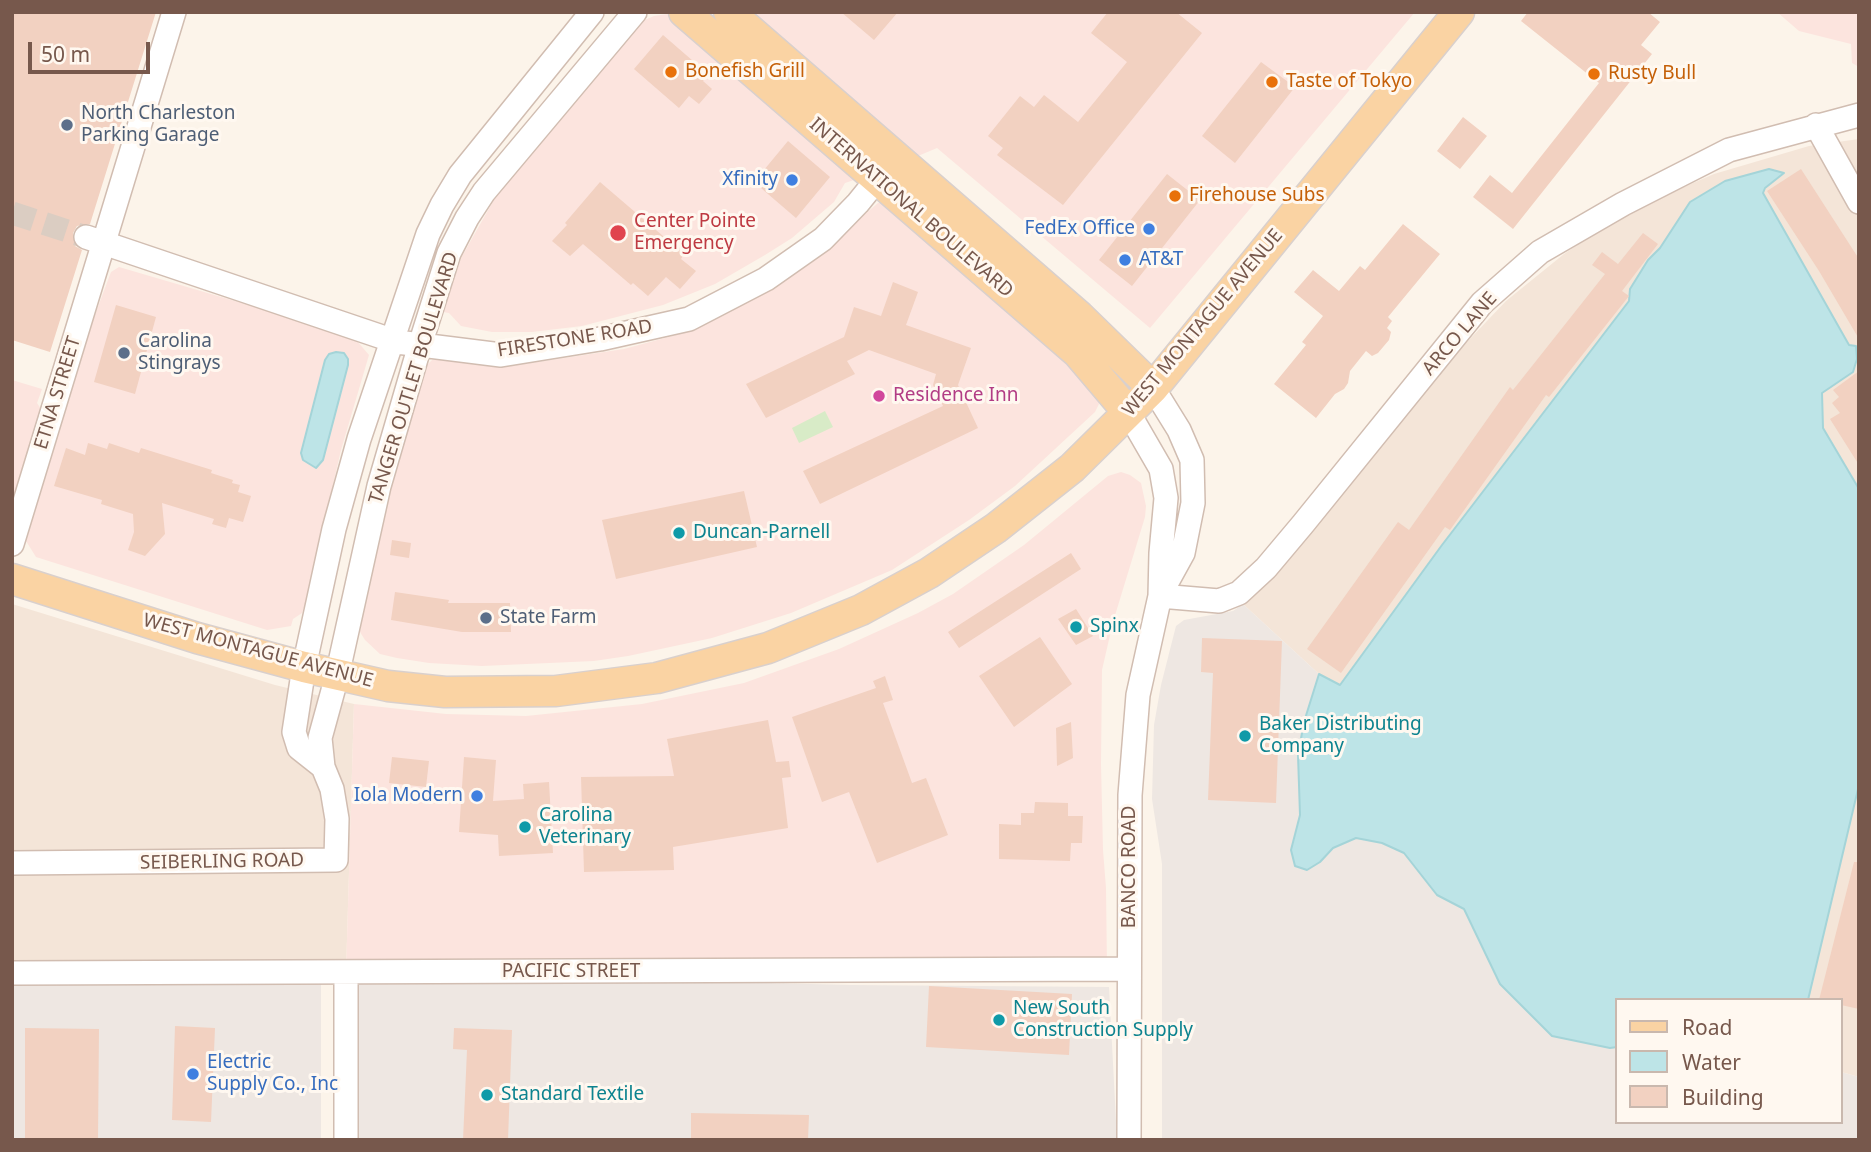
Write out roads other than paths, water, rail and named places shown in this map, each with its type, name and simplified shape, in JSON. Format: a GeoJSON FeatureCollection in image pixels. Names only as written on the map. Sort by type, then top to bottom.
{"type":"FeatureCollection","features":[{"type":"Feature","properties":{"kind":"main road","name":"INTERNATIONAL BOULEVARD"},"geometry":{"type":"LineString","coordinates":[[684,12],[1103,337],[1153,388]]}},
{"type":"Feature","properties":{"kind":"main road","name":"INTERNATIONAL BOULEVARD"},"geometry":{"type":"LineString","coordinates":[[729,12],[1078,353],[1128,412]]}},
{"type":"Feature","properties":{"kind":"main road","name":"WEST MONTAGUE AVENUE"},"geometry":{"type":"LineString","coordinates":[[12,579],[197,638],[337,676],[388,686],[445,692],[556,691],[657,678],[768,648],[861,610],[929,573],[996,528],[1072,468],[1153,388],[1459,12]]}},
{"type":"Feature","properties":{"kind":"street","name":"ETNA STREET"},"geometry":{"type":"LineString","coordinates":[[12,544],[95,240],[174,12]]}},
{"type":"Feature","properties":{"kind":"street","name":"TANGER OUTLET BOULEVARD"},"geometry":{"type":"LineString","coordinates":[[304,667],[334,529],[359,439],[428,234],[442,205],[484,145],[592,12]]}},
{"type":"Feature","properties":{"kind":"street","name":"TANGER OUTLET BOULEVARD"},"geometry":{"type":"LineString","coordinates":[[337,676],[379,486],[419,345],[449,253],[471,211],[497,176],[635,12]]}},
{"type":"Feature","properties":{"kind":"street","name":"ARCO LANE"},"geometry":{"type":"LineString","coordinates":[[1160,596],[1219,601],[1239,593],[1266,568],[1296,533],[1482,303],[1540,252],[1623,204],[1729,150],[1859,115]]}},
{"type":"Feature","properties":{"kind":"street"},"geometry":{"type":"LineString","coordinates":[[1816,125],[1859,202]]}},
{"type":"Feature","properties":{"kind":"street","name":"FIRESTONE ROAD"},"geometry":{"type":"LineString","coordinates":[[95,240],[391,340],[501,355],[600,339],[689,318],[766,279],[823,239],[887,168]]}},
{"type":"Feature","properties":{"kind":"street","name":"BANCO ROAD"},"geometry":{"type":"LineString","coordinates":[[1153,388],[1179,430],[1192,460],[1193,503],[1184,553],[1160,596]]}},
{"type":"Feature","properties":{"kind":"street","name":"BANCO ROAD"},"geometry":{"type":"LineString","coordinates":[[1128,412],[1161,469],[1166,498],[1160,596],[1139,695],[1131,784],[1129,1140]]}},
{"type":"Feature","properties":{"kind":"street","name":"SEIBERLING ROAD"},"geometry":{"type":"LineString","coordinates":[[304,667],[294,732],[299,748],[323,767]]}},
{"type":"Feature","properties":{"kind":"street","name":"SEIBERLING ROAD"},"geometry":{"type":"LineString","coordinates":[[12,863],[336,860],[337,819],[332,789],[323,767],[320,738],[337,676]]}},
{"type":"Feature","properties":{"kind":"street","name":"PACIFIC STREET"},"geometry":{"type":"LineString","coordinates":[[12,973],[1129,969]]}},
{"type":"Feature","properties":{"kind":"street"},"geometry":{"type":"LineString","coordinates":[[346,973],[346,1140]]}},
{"type":"Feature","properties":{"kind":"water"},"geometry":{"type":"Polygon","coordinates":[[[1769,169],[1784,173],[1765,188],[1763,193],[1849,345],[1856,346],[1857,359],[1853,372],[1822,393],[1823,428],[1859,489],[1859,785],[1808,998],[1616,998],[1616,1047],[1610,1048],[1552,1036],[1500,984],[1464,909],[1437,895],[1404,853],[1382,843],[1356,838],[1333,848],[1320,862],[1307,870],[1295,866],[1291,850],[1300,815],[1298,755],[1304,722],[1319,674],[1340,685],[1442,545],[1629,301],[1630,289],[1690,202],[1725,181],[1769,169]]]}},
{"type":"Feature","properties":{"kind":"water"},"geometry":{"type":"Polygon","coordinates":[[[344,353],[348,365],[323,460],[316,468],[303,460],[301,453],[325,360],[329,354],[344,353]]]}},
{"type":"Feature","properties":{"kind":"tunnel"},"geometry":{"type":"LineString","coordinates":[[12,213],[86,237]]}},
{"type":"Feature","properties":{"kind":"place","name":"Bonefish Grill"},"geometry":{"type":"Point","coordinates":[671,72]}},
{"type":"Feature","properties":{"kind":"place","name":"Rusty Bull"},"geometry":{"type":"Point","coordinates":[1594,74]}},
{"type":"Feature","properties":{"kind":"place","name":"Taste of Tokyo"},"geometry":{"type":"Point","coordinates":[1272,82]}},
{"type":"Feature","properties":{"kind":"place","name":"North Charleston Parking Garage"},"geometry":{"type":"Point","coordinates":[67,125]}},
{"type":"Feature","properties":{"kind":"place","name":"Xfinity"},"geometry":{"type":"Point","coordinates":[792,180]}},
{"type":"Feature","properties":{"kind":"place","name":"Firehouse Subs"},"geometry":{"type":"Point","coordinates":[1175,196]}},
{"type":"Feature","properties":{"kind":"place","name":"FedEx Office"},"geometry":{"type":"Point","coordinates":[1149,229]}},
{"type":"Feature","properties":{"kind":"place","name":"Center Pointe Emergency"},"geometry":{"type":"Point","coordinates":[618,233]}},
{"type":"Feature","properties":{"kind":"place","name":"AT&T"},"geometry":{"type":"Point","coordinates":[1125,260]}},
{"type":"Feature","properties":{"kind":"place","name":"Carolina Stingrays"},"geometry":{"type":"Point","coordinates":[124,353]}},
{"type":"Feature","properties":{"kind":"place","name":"Residence Inn"},"geometry":{"type":"Point","coordinates":[879,396]}},
{"type":"Feature","properties":{"kind":"place","name":"Duncan-Parnell"},"geometry":{"type":"Point","coordinates":[679,533]}},
{"type":"Feature","properties":{"kind":"place","name":"State Farm"},"geometry":{"type":"Point","coordinates":[486,618]}},
{"type":"Feature","properties":{"kind":"place","name":"Spinx"},"geometry":{"type":"Point","coordinates":[1076,627]}},
{"type":"Feature","properties":{"kind":"place","name":"Baker Distributing Company"},"geometry":{"type":"Point","coordinates":[1245,736]}},
{"type":"Feature","properties":{"kind":"place","name":"Iola Modern"},"geometry":{"type":"Point","coordinates":[477,796]}},
{"type":"Feature","properties":{"kind":"place","name":"Carolina Veterinary"},"geometry":{"type":"Point","coordinates":[525,827]}},
{"type":"Feature","properties":{"kind":"place","name":"New South Construction Supply"},"geometry":{"type":"Point","coordinates":[999,1020]}},
{"type":"Feature","properties":{"kind":"place","name":"Electric Supply Co., Inc"},"geometry":{"type":"Point","coordinates":[193,1074]}},
{"type":"Feature","properties":{"kind":"place","name":"Standard Textile"},"geometry":{"type":"Point","coordinates":[487,1095]}}]}
